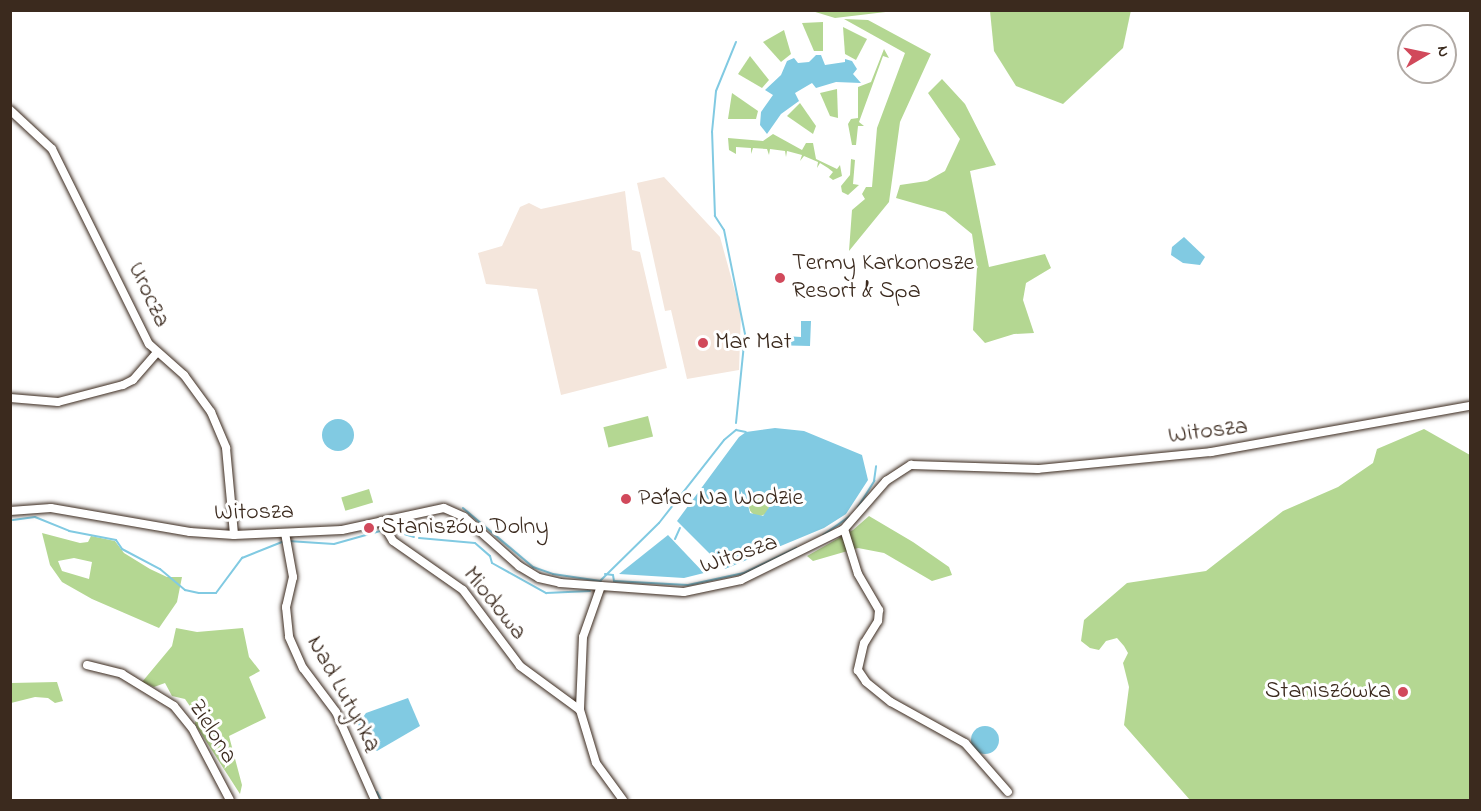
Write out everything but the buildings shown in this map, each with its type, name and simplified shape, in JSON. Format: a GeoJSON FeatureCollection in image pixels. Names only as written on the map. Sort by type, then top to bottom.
{"type":"FeatureCollection","features":[{"type":"Feature","properties":{"kind":"street","name":"Urocza"},"geometry":{"type":"LineString","coordinates":[[10,110],[52,149],[156,354],[191,382],[220,432],[227,457],[234,535]]}},
{"type":"Feature","properties":{"kind":"street"},"geometry":{"type":"LineString","coordinates":[[10,398],[58,402],[123,385],[133,380],[156,354]]}},
{"type":"Feature","properties":{"kind":"street","name":"Witosza"},"geometry":{"type":"LineString","coordinates":[[10,511],[51,508],[190,532],[234,535],[342,530],[444,508],[464,517],[519,566],[539,578],[601,586],[684,592],[719,587],[800,554],[844,529],[886,481],[911,465],[1038,469],[1200,453],[1470,406]]}},
{"type":"Feature","properties":{"kind":"street","name":"Miodowa"},"geometry":{"type":"LineString","coordinates":[[381,521],[393,541],[463,590],[511,657],[580,710]]}},
{"type":"Feature","properties":{"kind":"street"},"geometry":{"type":"LineString","coordinates":[[844,529],[858,574],[879,610],[878,621],[864,643],[858,670],[866,682],[891,702],[965,743],[1008,792]]}},
{"type":"Feature","properties":{"kind":"street","name":"Nad Lutynką"},"geometry":{"type":"LineString","coordinates":[[285,533],[293,577],[286,607],[289,637],[303,668],[336,712],[375,801]]}},
{"type":"Feature","properties":{"kind":"street"},"geometry":{"type":"LineString","coordinates":[[601,586],[583,637],[580,710],[596,763],[623,801]]}},
{"type":"Feature","properties":{"kind":"street","name":"Zielona"},"geometry":{"type":"LineString","coordinates":[[87,665],[122,674],[174,706],[192,728],[230,801]]}},
{"type":"Feature","properties":{"kind":"shaded area"},"geometry":{"type":"Polygon","coordinates":[[[664,177],[720,237],[741,313],[739,370],[687,379],[671,310],[665,311],[637,183],[664,177]]]}},
{"type":"Feature","properties":{"kind":"shaded area"},"geometry":{"type":"Polygon","coordinates":[[[625,191],[632,250],[640,252],[667,368],[561,395],[537,289],[486,284],[478,253],[502,246],[520,207],[529,203],[541,209],[625,191]]]}},
{"type":"Feature","properties":{"kind":"green space"},"geometry":{"type":"Polygon","coordinates":[[[1131,10],[1123,48],[1063,104],[1016,86],[994,51],[990,11],[1131,10]]]}},
{"type":"Feature","properties":{"kind":"green space"},"geometry":{"type":"Polygon","coordinates":[[[812,11],[894,11],[835,18],[812,11]]]}},
{"type":"Feature","properties":{"kind":"green space"},"geometry":{"type":"Polygon","coordinates":[[[844,19],[868,20],[931,54],[900,122],[889,202],[849,251],[852,210],[865,199],[862,194],[866,187],[872,187],[877,128],[905,53],[844,19]]]}},
{"type":"Feature","properties":{"kind":"green space"},"geometry":{"type":"Polygon","coordinates":[[[823,22],[823,51],[814,51],[802,23],[823,22]]]}},
{"type":"Feature","properties":{"kind":"green space"},"geometry":{"type":"Polygon","coordinates":[[[843,27],[867,39],[856,60],[845,54],[843,27]]]}},
{"type":"Feature","properties":{"kind":"green space"},"geometry":{"type":"Polygon","coordinates":[[[784,30],[791,54],[781,62],[763,42],[784,30]]]}},
{"type":"Feature","properties":{"kind":"green space"},"geometry":{"type":"Polygon","coordinates":[[[884,49],[889,58],[883,56],[859,122],[864,126],[858,126],[856,145],[852,145],[848,124],[851,119],[858,118],[858,87],[871,82],[884,49]]]}},
{"type":"Feature","properties":{"kind":"green space"},"geometry":{"type":"Polygon","coordinates":[[[750,56],[769,80],[762,88],[738,74],[750,56]]]}},
{"type":"Feature","properties":{"kind":"green space"},"geometry":{"type":"Polygon","coordinates":[[[942,79],[965,104],[996,165],[970,171],[989,267],[1045,254],[1051,268],[1026,283],[1023,300],[1034,333],[1014,334],[985,343],[973,330],[977,268],[972,234],[945,212],[896,198],[900,185],[927,181],[945,171],[960,139],[928,93],[942,79]]]}},
{"type":"Feature","properties":{"kind":"green space"},"geometry":{"type":"Polygon","coordinates":[[[837,89],[838,118],[830,116],[820,93],[837,89]]]}},
{"type":"Feature","properties":{"kind":"green space"},"geometry":{"type":"Polygon","coordinates":[[[732,93],[758,111],[756,119],[728,119],[732,93]]]}},
{"type":"Feature","properties":{"kind":"green space"},"geometry":{"type":"Polygon","coordinates":[[[800,103],[816,126],[813,134],[787,116],[800,103]]]}},
{"type":"Feature","properties":{"kind":"green space"},"geometry":{"type":"Polygon","coordinates":[[[773,134],[802,150],[806,143],[813,143],[816,159],[837,169],[840,165],[842,176],[833,180],[829,177],[833,172],[828,168],[820,163],[817,168],[818,162],[804,156],[800,161],[802,155],[787,151],[786,157],[785,151],[770,149],[769,155],[767,149],[753,148],[751,154],[751,148],[736,147],[736,154],[729,150],[728,138],[763,141],[773,134]]]}},
{"type":"Feature","properties":{"kind":"green space"},"geometry":{"type":"Polygon","coordinates":[[[851,159],[855,160],[853,184],[859,185],[848,195],[842,192],[841,186],[850,175],[851,159]]]}},
{"type":"Feature","properties":{"kind":"green space"},"geometry":{"type":"Polygon","coordinates":[[[648,416],[653,436],[608,448],[603,427],[648,416]]]}},
{"type":"Feature","properties":{"kind":"green space"},"geometry":{"type":"Polygon","coordinates":[[[1424,429],[1470,455],[1470,800],[1190,800],[1124,725],[1129,687],[1123,663],[1128,653],[1124,646],[1117,638],[1106,641],[1099,650],[1090,648],[1081,641],[1084,620],[1127,583],[1206,571],[1283,511],[1338,487],[1373,463],[1377,449],[1424,429]]]}},
{"type":"Feature","properties":{"kind":"green space"},"geometry":{"type":"Polygon","coordinates":[[[369,489],[373,502],[345,511],[341,497],[369,489]]]}},
{"type":"Feature","properties":{"kind":"green space"},"geometry":{"type":"Polygon","coordinates":[[[755,496],[763,496],[769,502],[769,510],[763,516],[755,516],[749,510],[749,502],[755,496]]]}},
{"type":"Feature","properties":{"kind":"green space"},"geometry":{"type":"Polygon","coordinates":[[[869,516],[949,567],[952,575],[932,581],[884,553],[858,548],[813,561],[807,556],[853,530],[869,516]]]}},
{"type":"Feature","properties":{"kind":"green space"},"geometry":{"type":"Polygon","coordinates":[[[42,533],[80,543],[88,542],[91,536],[115,541],[124,553],[150,569],[167,577],[182,577],[177,602],[159,628],[92,599],[62,582],[50,565],[42,533]],[[74,558],[58,561],[62,571],[89,579],[92,562],[74,558]]]}},
{"type":"Feature","properties":{"kind":"green space"},"geometry":{"type":"Polygon","coordinates":[[[176,628],[197,632],[243,628],[249,657],[260,671],[249,677],[266,718],[229,736],[242,785],[240,794],[195,724],[196,715],[185,699],[172,696],[165,683],[154,687],[142,682],[172,646],[176,628]]]}},
{"type":"Feature","properties":{"kind":"green space"},"geometry":{"type":"Polygon","coordinates":[[[57,682],[63,701],[55,703],[48,698],[35,697],[11,703],[11,683],[57,682]]]}},
{"type":"Feature","properties":{"kind":"water"},"geometry":{"type":"Polygon","coordinates":[[[816,55],[821,55],[825,65],[845,62],[845,59],[852,61],[857,69],[853,74],[861,83],[836,82],[816,88],[812,83],[795,93],[799,101],[781,114],[767,134],[760,125],[761,112],[773,95],[765,90],[781,75],[787,61],[794,58],[798,63],[809,62],[816,55]]]}},
{"type":"Feature","properties":{"kind":"water"},"geometry":{"type":"Polygon","coordinates":[[[1184,237],[1205,257],[1200,265],[1183,263],[1171,255],[1172,247],[1184,237]]]}},
{"type":"Feature","properties":{"kind":"water"},"geometry":{"type":"Polygon","coordinates":[[[801,321],[811,321],[810,346],[769,345],[769,335],[801,337],[801,321]]]}},
{"type":"Feature","properties":{"kind":"water"},"geometry":{"type":"Polygon","coordinates":[[[338,419],[349,424],[354,435],[349,446],[338,451],[327,446],[322,435],[327,424],[338,419]]]}},
{"type":"Feature","properties":{"kind":"water"},"geometry":{"type":"Polygon","coordinates":[[[775,428],[804,431],[862,455],[868,480],[846,514],[824,528],[725,569],[677,521],[739,437],[746,432],[775,428]],[[759,496],[748,505],[750,513],[763,516],[770,506],[766,497],[759,496]]]}},
{"type":"Feature","properties":{"kind":"water"},"geometry":{"type":"Polygon","coordinates":[[[668,535],[704,573],[684,578],[619,574],[668,535]]]}},
{"type":"Feature","properties":{"kind":"water"},"geometry":{"type":"Polygon","coordinates":[[[408,698],[420,726],[377,751],[367,746],[358,724],[366,713],[408,698]]]}},
{"type":"Feature","properties":{"kind":"water"},"geometry":{"type":"Polygon","coordinates":[[[985,726],[995,730],[999,740],[995,750],[985,754],[975,750],[971,740],[975,730],[985,726]]]}},
{"type":"Feature","properties":{"kind":"waterway"},"geometry":{"type":"LineString","coordinates":[[736,42],[716,91],[712,132],[715,216],[724,230],[745,334],[736,423]]}},
{"type":"Feature","properties":{"kind":"waterway"},"geometry":{"type":"LineString","coordinates":[[463,508],[533,567],[553,574],[600,581],[659,523],[724,440],[736,430],[746,432]]}},
{"type":"Feature","properties":{"kind":"waterway"},"geometry":{"type":"LineString","coordinates":[[858,507],[874,481],[876,466]]}},
{"type":"Feature","properties":{"kind":"waterway"},"geometry":{"type":"LineString","coordinates":[[823,535],[850,516]]}},
{"type":"Feature","properties":{"kind":"waterway"},"geometry":{"type":"LineString","coordinates":[[13,520],[35,517],[69,531],[116,540],[122,549],[160,569],[185,590],[199,593],[216,593],[242,558],[282,542]]}},
{"type":"Feature","properties":{"kind":"waterway"},"geometry":{"type":"LineString","coordinates":[[675,539],[680,528]]}},
{"type":"Feature","properties":{"kind":"waterway"},"geometry":{"type":"LineString","coordinates":[[391,530],[414,537]]}},
{"type":"Feature","properties":{"kind":"waterway"},"geometry":{"type":"LineString","coordinates":[[288,541],[334,544],[380,531]]}},
{"type":"Feature","properties":{"kind":"waterway"},"geometry":{"type":"LineString","coordinates":[[419,538],[475,543],[490,556],[492,563],[546,593],[590,591]]}},
{"type":"Feature","properties":{"kind":"waterway"},"geometry":{"type":"LineString","coordinates":[[605,574],[613,575],[614,581],[688,585],[744,573],[796,548]]}},
{"type":"Feature","properties":{"kind":"waterway"},"geometry":{"type":"LineString","coordinates":[[377,792],[381,800]]}},
{"type":"Feature","properties":{"kind":"place","name":"Termy Karkonosze Resort & Spa"},"geometry":{"type":"Point","coordinates":[780,278]}},
{"type":"Feature","properties":{"kind":"place","name":"Mar Mat"},"geometry":{"type":"Point","coordinates":[703,343]}},
{"type":"Feature","properties":{"kind":"place","name":"Pałac Na Wodzie"},"geometry":{"type":"Point","coordinates":[626,499]}},
{"type":"Feature","properties":{"kind":"place","name":"Staniszów Dolny"},"geometry":{"type":"Point","coordinates":[369,528]}},
{"type":"Feature","properties":{"kind":"place","name":"Staniszówka"},"geometry":{"type":"Point","coordinates":[1403,692]}}]}
